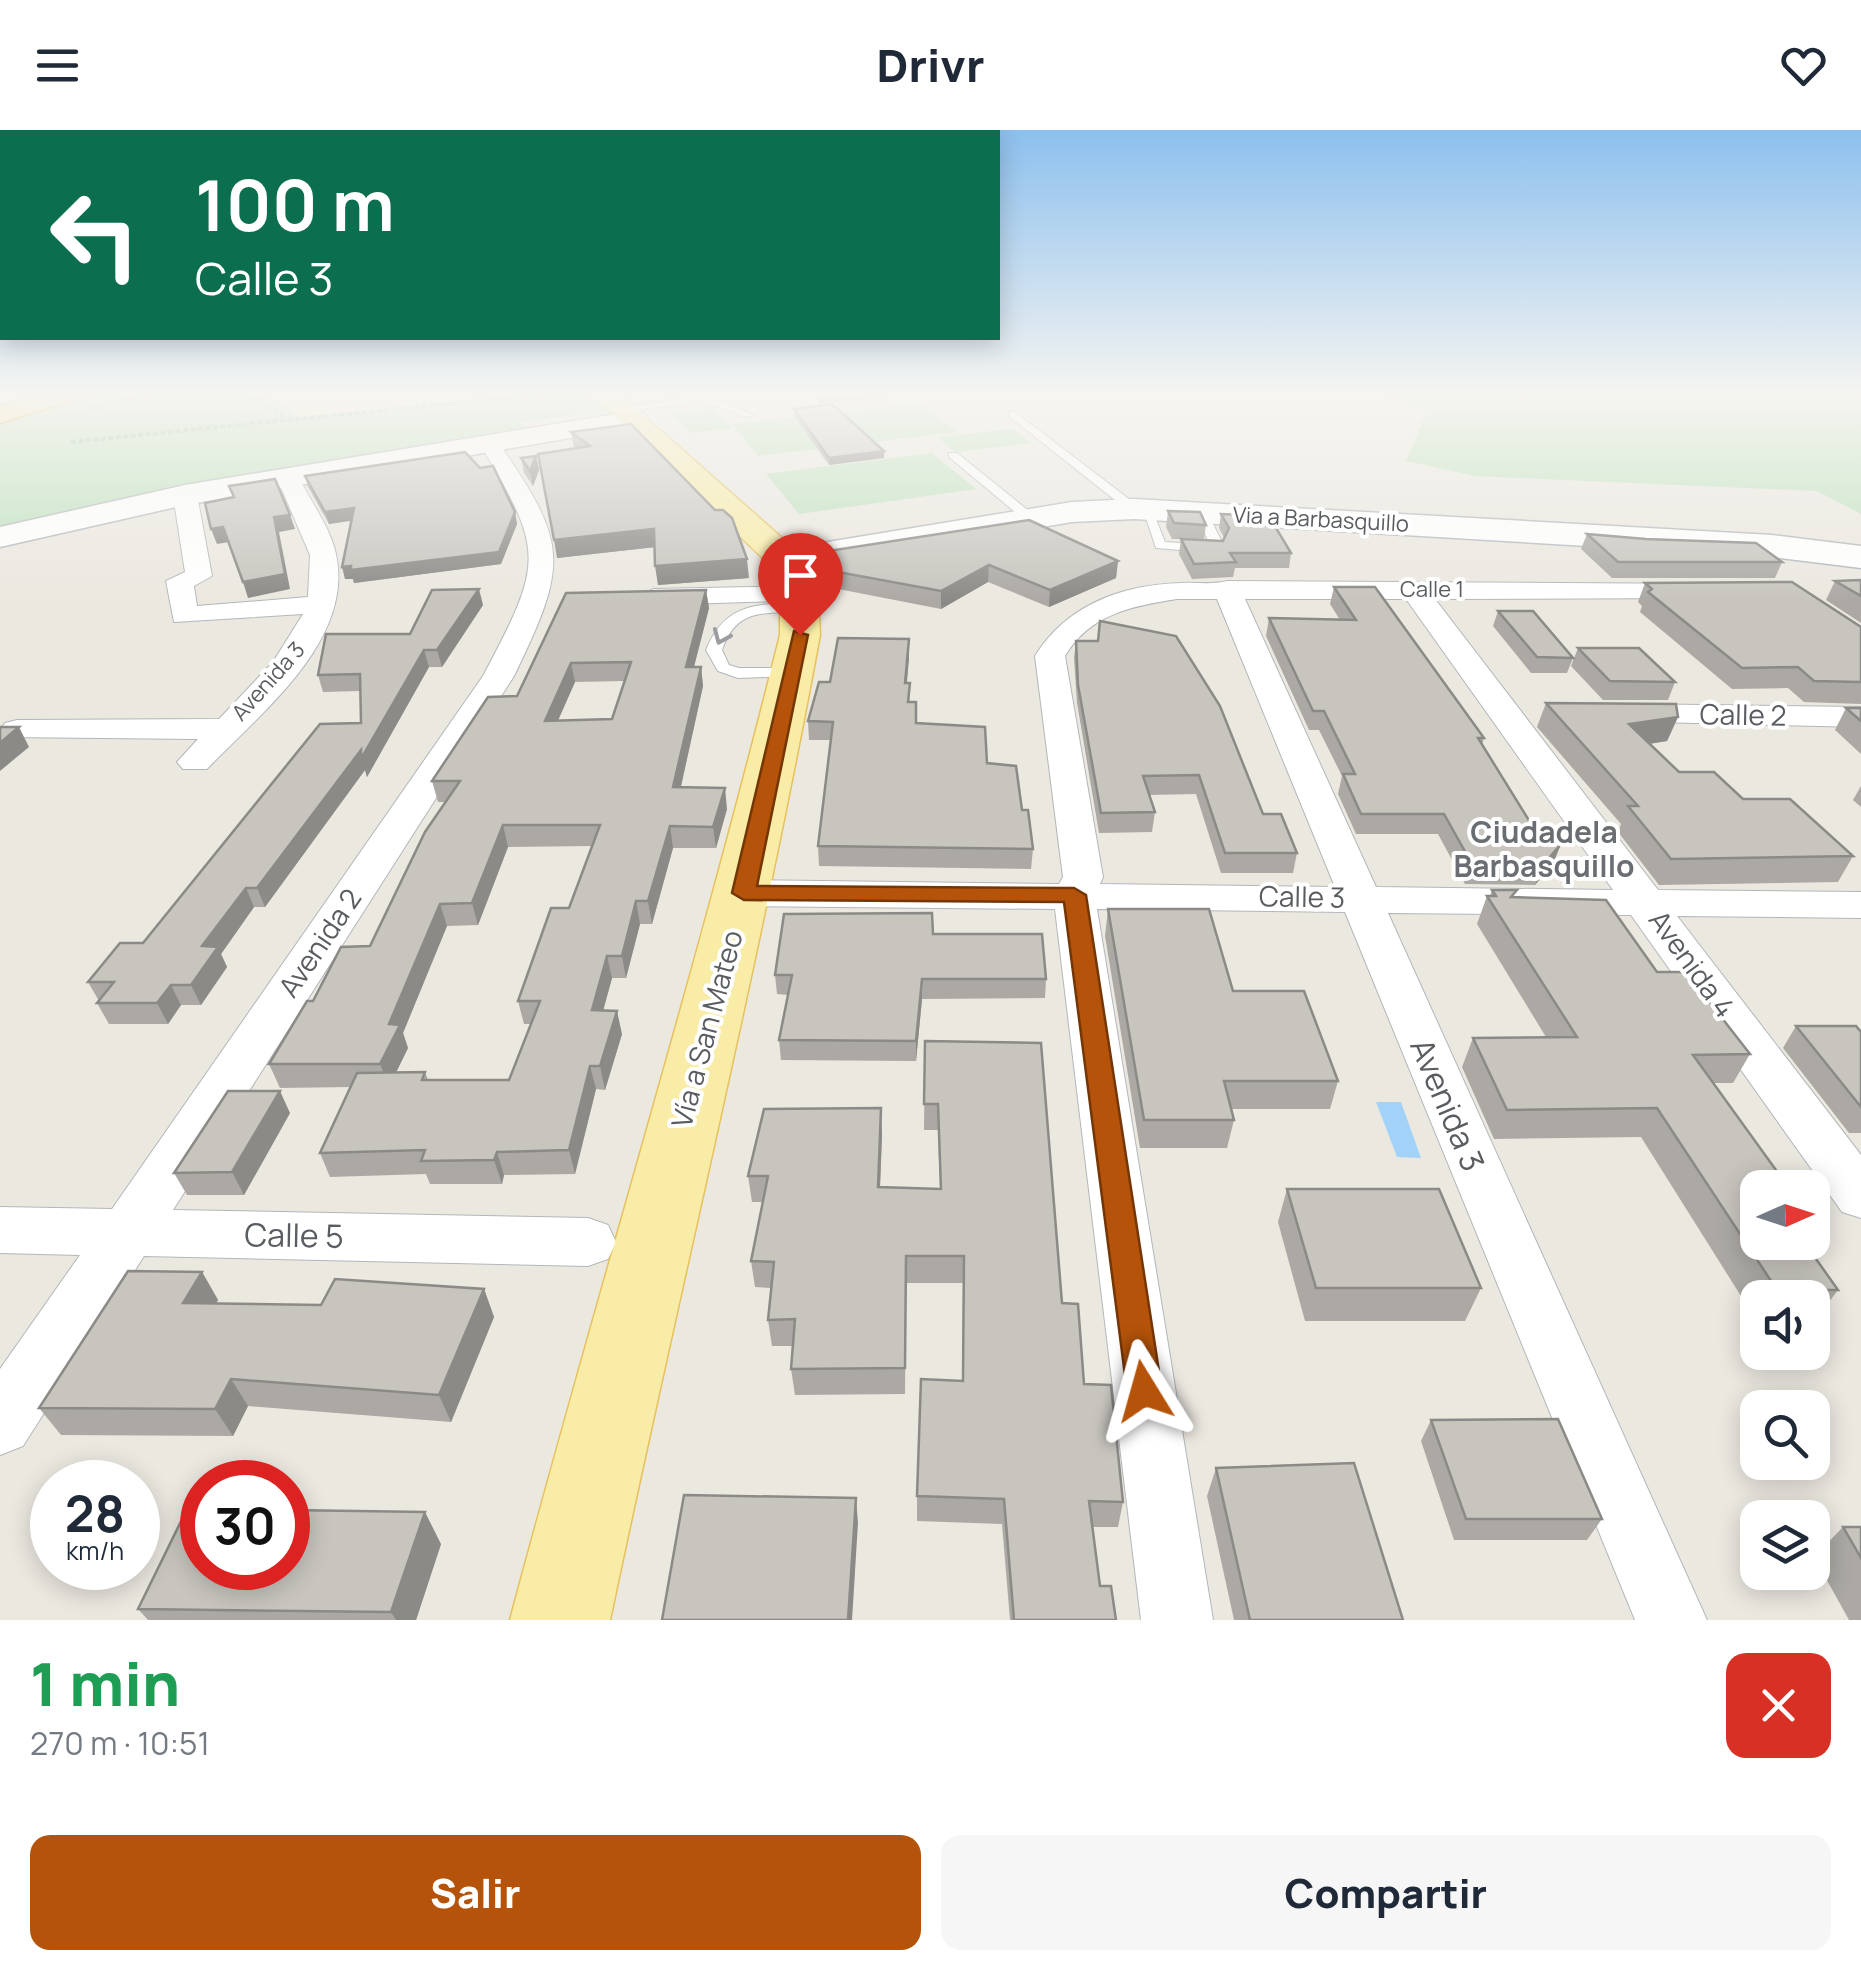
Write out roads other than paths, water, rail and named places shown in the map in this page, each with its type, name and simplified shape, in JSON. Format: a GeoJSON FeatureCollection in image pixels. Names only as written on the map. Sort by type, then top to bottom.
{"type":"FeatureCollection","features":[{"type":"Feature","properties":{"kind":"main road"},"geometry":{"type":"LineString","coordinates":[[0,537],[185,495],[374,464]]}},
{"type":"Feature","properties":{"kind":"main road"},"geometry":{"type":"LineString","coordinates":[[675,464],[795,587]]}},
{"type":"Feature","properties":{"kind":"main road","name":"Via a Barbasquillo"},"geometry":{"type":"LineString","coordinates":[[795,587],[1032,519],[1140,509],[1772,546],[1861,557]]}},
{"type":"Feature","properties":{"kind":"main road","name":"Vía a San Mateo"},"geometry":{"type":"LineString","coordinates":[[560,1620],[652,1235],[744,893],[791,673],[795,587]]}},
{"type":"Feature","properties":{"kind":"street","name":"Avenida 2"},"geometry":{"type":"LineString","coordinates":[[0,1424],[545,600],[539,525],[501,464]]}},
{"type":"Feature","properties":{"kind":"street","name":"Avenida 3"},"geometry":{"type":"LineString","coordinates":[[195,762],[301,649],[315,625],[326,576],[322,552],[288,478]]}},
{"type":"Feature","properties":{"kind":"street"},"geometry":{"type":"LineString","coordinates":[[185,495],[199,576],[180,581],[184,616],[320,604]]}},
{"type":"Feature","properties":{"kind":"street"},"geometry":{"type":"LineString","coordinates":[[630,598],[795,587]]}},
{"type":"Feature","properties":{"kind":"street","name":"Avenida 3"},"geometry":{"type":"LineString","coordinates":[[1227,589],[1671,1620]]}},
{"type":"Feature","properties":{"kind":"street","name":"Calle 1"},"geometry":{"type":"LineString","coordinates":[[1074,895],[1083,877],[1050,656],[1061,634],[1108,604],[1136,596],[1227,589],[1730,590]]}},
{"type":"Feature","properties":{"kind":"street","name":"Avenida 4"},"geometry":{"type":"LineString","coordinates":[[1413,589],[1526,712],[1646,901],[1855,1179]]}},
{"type":"Feature","properties":{"kind":"street","name":"Calle 2"},"geometry":{"type":"LineString","coordinates":[[1585,713],[1861,716]]}},
{"type":"Feature","properties":{"kind":"street"},"geometry":{"type":"LineString","coordinates":[[17,730],[224,730]]}},
{"type":"Feature","properties":{"kind":"street","name":"Calle 3"},"geometry":{"type":"LineString","coordinates":[[744,893],[1861,906]]}},
{"type":"Feature","properties":{"kind":"street"},"geometry":{"type":"LineString","coordinates":[[1074,895],[1177,1620]]}},
{"type":"Feature","properties":{"kind":"street","name":"Calle 5"},"geometry":{"type":"LineString","coordinates":[[0,1230],[588,1242]]}},
{"type":"Feature","properties":{"kind":"lane"},"geometry":{"type":"LineString","coordinates":[[965,464],[1032,519]]}},
{"type":"Feature","properties":{"kind":"lane"},"geometry":{"type":"LineString","coordinates":[[1079,464],[1140,509]]}},
{"type":"Feature","properties":{"kind":"lane"},"geometry":{"type":"LineString","coordinates":[[791,673],[738,673],[723,668],[714,650],[724,624],[795,587]]}},
{"type":"Feature","properties":{"kind":"water"},"geometry":{"type":"Polygon","coordinates":[[[1376,1102],[1401,1102],[1421,1158],[1397,1157],[1376,1102]]]}},
{"type":"Feature","properties":{"kind":"district","name":"Ciudadela Barbasquillo"},"geometry":{"type":"Point","coordinates":[1544,850]}}]}
